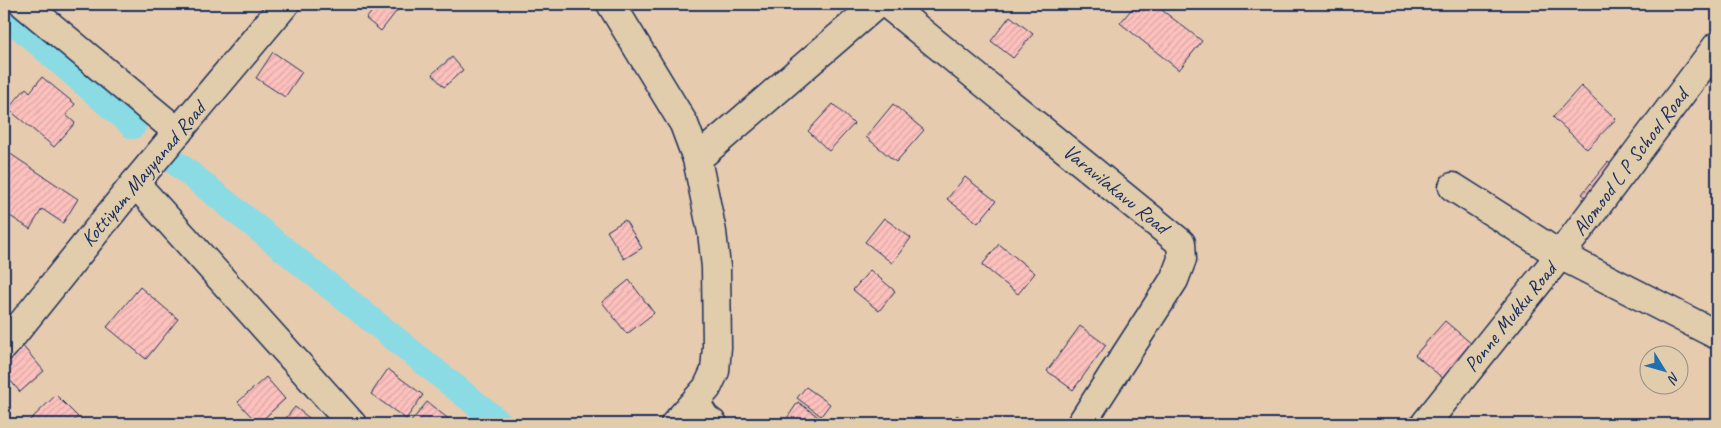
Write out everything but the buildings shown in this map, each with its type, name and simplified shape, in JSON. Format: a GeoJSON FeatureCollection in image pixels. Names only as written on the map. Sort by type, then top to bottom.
{"type":"FeatureCollection","features":[{"type":"Feature","properties":{"kind":"street"},"geometry":{"type":"LineString","coordinates":[[24,4],[178,132]]}},
{"type":"Feature","properties":{"kind":"street","name":"Kottiyam Mayyanad Road"},"geometry":{"type":"LineString","coordinates":[[4,346],[135,182],[285,4]]}},
{"type":"Feature","properties":{"kind":"street"},"geometry":{"type":"LineString","coordinates":[[611,4],[684,124],[697,158],[712,232],[716,267],[718,347],[715,371],[707,388],[675,424]]}},
{"type":"Feature","properties":{"kind":"street"},"geometry":{"type":"LineString","coordinates":[[697,158],[877,4]]}},
{"type":"Feature","properties":{"kind":"street","name":"Varavilakavu Road"},"geometry":{"type":"LineString","coordinates":[[887,4],[1181,243],[1182,259],[1174,280],[1081,424]]}},
{"type":"Feature","properties":{"kind":"street","name":"Alomood L P School Road"},"geometry":{"type":"LineString","coordinates":[[1560,255],[1717,46]]}},
{"type":"Feature","properties":{"kind":"street"},"geometry":{"type":"LineString","coordinates":[[135,182],[352,424]]}},
{"type":"Feature","properties":{"kind":"street"},"geometry":{"type":"LineString","coordinates":[[1453,187],[1560,255]]}},
{"type":"Feature","properties":{"kind":"street","name":"Ponne Mukku Road"},"geometry":{"type":"LineString","coordinates":[[1425,424],[1560,255],[1717,335]]}},
{"type":"Feature","properties":{"kind":"street"},"geometry":{"type":"LineString","coordinates":[[695,402],[705,418],[712,424]]}},
{"type":"Feature","properties":{"kind":"waterway"},"geometry":{"type":"LineString","coordinates":[[4,13],[133,126]]}},
{"type":"Feature","properties":{"kind":"waterway"},"geometry":{"type":"LineString","coordinates":[[179,165],[501,424]]}}]}
